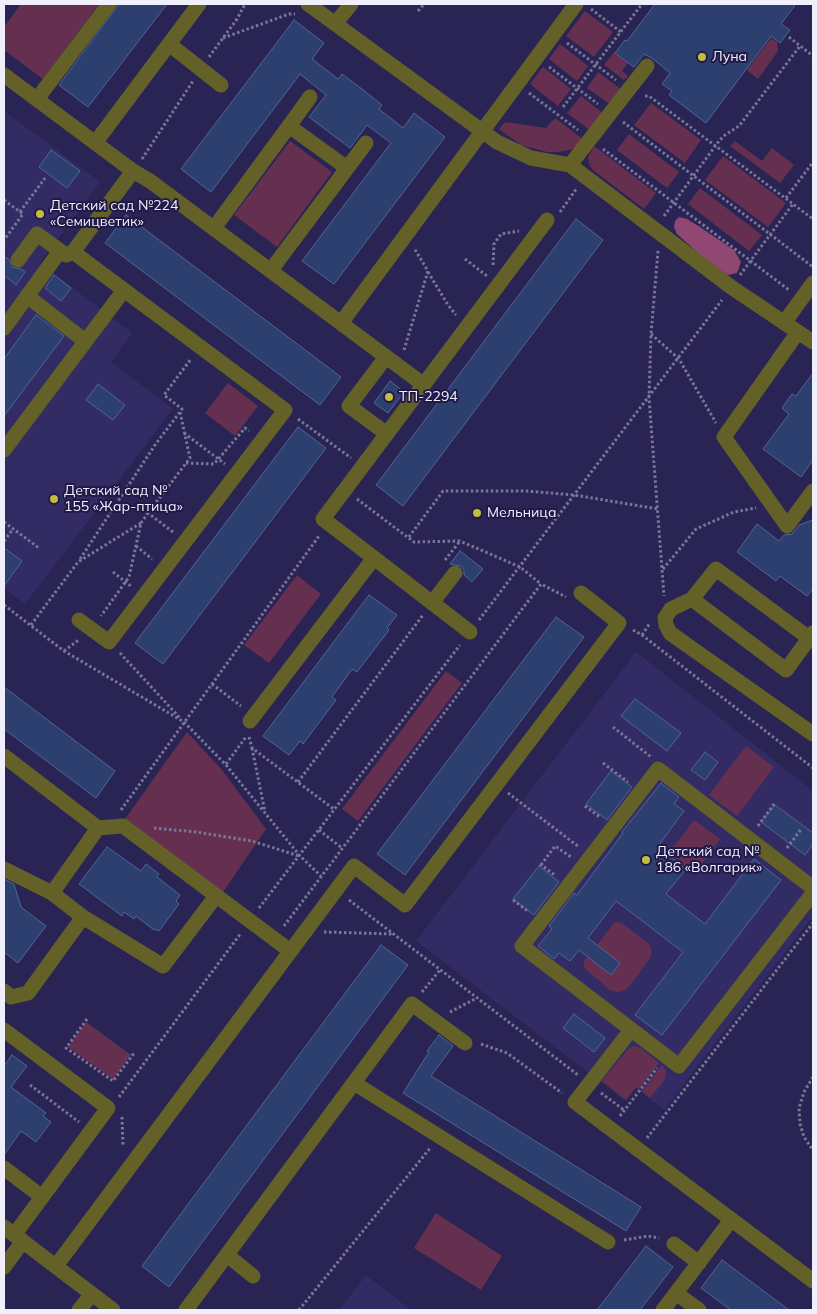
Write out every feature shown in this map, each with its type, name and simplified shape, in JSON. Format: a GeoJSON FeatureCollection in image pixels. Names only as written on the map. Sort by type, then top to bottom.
{"type":"FeatureCollection","features":[{"type":"Feature","properties":{"kind":"street"},"geometry":{"type":"LineString","coordinates":[[37,99],[109,4]]}},
{"type":"Feature","properties":{"kind":"street"},"geometry":{"type":"LineString","coordinates":[[95,142],[199,4]]}},
{"type":"Feature","properties":{"kind":"street"},"geometry":{"type":"LineString","coordinates":[[308,4],[482,132],[520,154],[548,162],[570,164],[731,287],[813,342]]}},
{"type":"Feature","properties":{"kind":"street"},"geometry":{"type":"LineString","coordinates":[[336,24],[351,4]]}},
{"type":"Feature","properties":{"kind":"street"},"geometry":{"type":"LineString","coordinates":[[341,323],[516,84],[583,6]]}},
{"type":"Feature","properties":{"kind":"street"},"geometry":{"type":"LineString","coordinates":[[169,44],[221,84]]}},
{"type":"Feature","properties":{"kind":"street"},"geometry":{"type":"LineString","coordinates":[[570,164],[647,66]]}},
{"type":"Feature","properties":{"kind":"street"},"geometry":{"type":"LineString","coordinates":[[4,75],[271,270],[424,385]]}},
{"type":"Feature","properties":{"kind":"street"},"geometry":{"type":"LineString","coordinates":[[214,228],[310,97]]}},
{"type":"Feature","properties":{"kind":"street"},"geometry":{"type":"LineString","coordinates":[[289,126],[347,168]]}},
{"type":"Feature","properties":{"kind":"street"},"geometry":{"type":"LineString","coordinates":[[271,270],[366,143]]}},
{"type":"Feature","properties":{"kind":"street"},"geometry":{"type":"LineString","coordinates":[[4,328],[27,296],[67,252],[133,171]]}},
{"type":"Feature","properties":{"kind":"street"},"geometry":{"type":"LineString","coordinates":[[470,632],[323,519],[547,220]]}},
{"type":"Feature","properties":{"kind":"street"},"geometry":{"type":"LineString","coordinates":[[18,260],[37,234],[124,290],[285,410],[109,642],[80,620]]}},
{"type":"Feature","properties":{"kind":"street"},"geometry":{"type":"LineString","coordinates":[[784,323],[813,283]]}},
{"type":"Feature","properties":{"kind":"street"},"geometry":{"type":"LineString","coordinates":[[4,450],[124,290]]}},
{"type":"Feature","properties":{"kind":"street"},"geometry":{"type":"LineString","coordinates":[[27,296],[85,342]]}},
{"type":"Feature","properties":{"kind":"street"},"geometry":{"type":"LineString","coordinates":[[798,332],[724,437],[787,526],[813,492]]}},
{"type":"Feature","properties":{"kind":"street"},"geometry":{"type":"LineString","coordinates":[[386,356],[350,406],[388,434]]}},
{"type":"Feature","properties":{"kind":"street"},"geometry":{"type":"LineString","coordinates":[[251,724],[374,558]]}},
{"type":"Feature","properties":{"kind":"street"},"geometry":{"type":"LineString","coordinates":[[692,599],[786,670],[811,636],[716,568],[692,599],[671,609],[666,618],[666,625],[670,633],[813,734]]}},
{"type":"Feature","properties":{"kind":"street"},"geometry":{"type":"LineString","coordinates":[[432,603],[455,573]]}},
{"type":"Feature","properties":{"kind":"street"},"geometry":{"type":"LineString","coordinates":[[56,1266],[289,950],[354,866],[405,905],[619,623],[576,597]]}},
{"type":"Feature","properties":{"kind":"street"},"geometry":{"type":"LineString","coordinates":[[4,756],[104,828],[123,826],[289,950]]}},
{"type":"Feature","properties":{"kind":"street"},"geometry":{"type":"LineString","coordinates":[[813,888],[658,769],[522,946],[679,1066],[813,893]]}},
{"type":"Feature","properties":{"kind":"street"},"geometry":{"type":"LineString","coordinates":[[52,893],[104,828]]}},
{"type":"Feature","properties":{"kind":"street"},"geometry":{"type":"LineString","coordinates":[[4,869],[52,893],[83,917],[163,966],[216,896]]}},
{"type":"Feature","properties":{"kind":"street"},"geometry":{"type":"LineString","coordinates":[[4,991],[11,997],[28,992],[83,917]]}},
{"type":"Feature","properties":{"kind":"street"},"geometry":{"type":"LineString","coordinates":[[186,1310],[412,1004],[465,1043]]}},
{"type":"Feature","properties":{"kind":"street"},"geometry":{"type":"LineString","coordinates":[[4,1030],[117,1108],[42,1197],[14,1234],[4,1267]]}},
{"type":"Feature","properties":{"kind":"street"},"geometry":{"type":"LineString","coordinates":[[631,1030],[575,1102],[813,1280]]}},
{"type":"Feature","properties":{"kind":"street"},"geometry":{"type":"LineString","coordinates":[[354,1083],[608,1242]]}},
{"type":"Feature","properties":{"kind":"street"},"geometry":{"type":"LineString","coordinates":[[4,1168],[42,1197]]}},
{"type":"Feature","properties":{"kind":"street"},"geometry":{"type":"LineString","coordinates":[[663,1310],[731,1220]]}},
{"type":"Feature","properties":{"kind":"street"},"geometry":{"type":"LineString","coordinates":[[14,1234],[113,1310]]}},
{"type":"Feature","properties":{"kind":"street"},"geometry":{"type":"LineString","coordinates":[[674,1244],[699,1263]]}},
{"type":"Feature","properties":{"kind":"street"},"geometry":{"type":"LineString","coordinates":[[227,1255],[253,1276]]}},
{"type":"Feature","properties":{"kind":"street"},"geometry":{"type":"LineString","coordinates":[[676,1293],[699,1310]]}},
{"type":"Feature","properties":{"kind":"street"},"geometry":{"type":"LineString","coordinates":[[79,1310],[92,1294]]}},
{"type":"Feature","properties":{"kind":"path"},"geometry":{"type":"LineString","coordinates":[[133,171],[237,19],[245,4]]}},
{"type":"Feature","properties":{"kind":"path"},"geometry":{"type":"LineString","coordinates":[[418,11],[424,4]]}},
{"type":"Feature","properties":{"kind":"path"},"geometry":{"type":"LineString","coordinates":[[563,107],[642,4]]}},
{"type":"Feature","properties":{"kind":"path"},"geometry":{"type":"LineString","coordinates":[[583,6],[621,32]]}},
{"type":"Feature","properties":{"kind":"path"},"geometry":{"type":"LineString","coordinates":[[223,38],[289,14],[321,14]]}},
{"type":"Feature","properties":{"kind":"path"},"geometry":{"type":"LineString","coordinates":[[789,37],[812,54],[813,49]]}},
{"type":"Feature","properties":{"kind":"path"},"geometry":{"type":"LineString","coordinates":[[654,229],[724,135],[739,126],[800,46]]}},
{"type":"Feature","properties":{"kind":"path"},"geometry":{"type":"LineString","coordinates":[[546,64],[813,268]]}},
{"type":"Feature","properties":{"kind":"path"},"geometry":{"type":"LineString","coordinates":[[516,84],[801,299]]}},
{"type":"Feature","properties":{"kind":"path"},"geometry":{"type":"LineString","coordinates":[[643,96],[649,96],[813,219]]}},
{"type":"Feature","properties":{"kind":"path"},"geometry":{"type":"LineString","coordinates":[[786,198],[813,162]]}},
{"type":"Feature","properties":{"kind":"path"},"geometry":{"type":"LineString","coordinates":[[20,212],[45,178]]}},
{"type":"Feature","properties":{"kind":"path"},"geometry":{"type":"LineString","coordinates":[[4,200],[23,214],[4,240]]}},
{"type":"Feature","properties":{"kind":"path"},"geometry":{"type":"LineString","coordinates":[[123,1146],[117,1108],[121,1094],[319,830],[679,359],[793,204]]}},
{"type":"Feature","properties":{"kind":"path"},"geometry":{"type":"LineString","coordinates":[[406,235],[448,305],[467,327]]}},
{"type":"Feature","properties":{"kind":"path"},"geometry":{"type":"LineString","coordinates":[[659,246],[651,334],[649,398],[664,603]]}},
{"type":"Feature","properties":{"kind":"path"},"geometry":{"type":"LineString","coordinates":[[403,355],[428,271]]}},
{"type":"Feature","properties":{"kind":"path"},"geometry":{"type":"LineString","coordinates":[[651,334],[679,359],[724,437]]}},
{"type":"Feature","properties":{"kind":"path"},"geometry":{"type":"LineString","coordinates":[[129,577],[141,523],[190,458],[180,412],[182,409],[164,395],[200,347]]}},
{"type":"Feature","properties":{"kind":"path"},"geometry":{"type":"LineString","coordinates":[[285,410],[362,467]]}},
{"type":"Feature","properties":{"kind":"path"},"geometry":{"type":"LineString","coordinates":[[31,625],[78,562],[155,445],[180,412]]}},
{"type":"Feature","properties":{"kind":"path"},"geometry":{"type":"LineString","coordinates":[[186,463],[214,464],[245,428],[261,441]]}},
{"type":"Feature","properties":{"kind":"path"},"geometry":{"type":"LineString","coordinates":[[184,433],[218,459]]}},
{"type":"Feature","properties":{"kind":"path"},"geometry":{"type":"LineString","coordinates":[[409,537],[443,491],[526,491],[574,496],[658,509]]}},
{"type":"Feature","properties":{"kind":"path"},"geometry":{"type":"LineString","coordinates":[[350,494],[414,542],[460,541],[520,567],[541,584],[565,596],[576,597]]}},
{"type":"Feature","properties":{"kind":"path"},"geometry":{"type":"LineString","coordinates":[[663,570],[696,529],[734,512],[773,505]]}},
{"type":"Feature","properties":{"kind":"path"},"geometry":{"type":"LineString","coordinates":[[148,513],[186,541]]}},
{"type":"Feature","properties":{"kind":"path"},"geometry":{"type":"LineString","coordinates":[[4,522],[39,548]]}},
{"type":"Feature","properties":{"kind":"path"},"geometry":{"type":"LineString","coordinates":[[78,562],[141,523]]}},
{"type":"Feature","properties":{"kind":"path"},"geometry":{"type":"LineString","coordinates":[[104,828],[329,523]]}},
{"type":"Feature","properties":{"kind":"path"},"geometry":{"type":"LineString","coordinates":[[4,541],[13,529]]}},
{"type":"Feature","properties":{"kind":"path"},"geometry":{"type":"LineString","coordinates":[[113,572],[144,596]]}},
{"type":"Feature","properties":{"kind":"path"},"geometry":{"type":"LineString","coordinates":[[274,938],[541,584]]}},
{"type":"Feature","properties":{"kind":"path"},"geometry":{"type":"LineString","coordinates":[[298,782],[432,603]]}},
{"type":"Feature","properties":{"kind":"path"},"geometry":{"type":"LineString","coordinates":[[4,605],[64,651],[184,722]]}},
{"type":"Feature","properties":{"kind":"path"},"geometry":{"type":"LineString","coordinates":[[642,635],[653,619]]}},
{"type":"Feature","properties":{"kind":"path"},"geometry":{"type":"LineString","coordinates":[[619,623],[642,635],[813,768]]}},
{"type":"Feature","properties":{"kind":"path"},"geometry":{"type":"LineString","coordinates":[[109,642],[226,764],[300,856],[336,889],[624,1110]]}},
{"type":"Feature","properties":{"kind":"path"},"geometry":{"type":"LineString","coordinates":[[212,684],[251,724],[252,748],[265,813]]}},
{"type":"Feature","properties":{"kind":"path"},"geometry":{"type":"LineString","coordinates":[[613,727],[657,762],[658,769]]}},
{"type":"Feature","properties":{"kind":"path"},"geometry":{"type":"LineString","coordinates":[[252,748],[335,810]]}},
{"type":"Feature","properties":{"kind":"path"},"geometry":{"type":"LineString","coordinates":[[603,763],[641,792]]}},
{"type":"Feature","properties":{"kind":"path"},"geometry":{"type":"LineString","coordinates":[[496,784],[591,856]]}},
{"type":"Feature","properties":{"kind":"path"},"geometry":{"type":"LineString","coordinates":[[748,838],[774,804]]}},
{"type":"Feature","properties":{"kind":"path"},"geometry":{"type":"LineString","coordinates":[[128,830],[153,828],[196,832],[252,842],[300,856]]}},
{"type":"Feature","properties":{"kind":"path"},"geometry":{"type":"LineString","coordinates":[[778,861],[802,828]]}},
{"type":"Feature","properties":{"kind":"path"},"geometry":{"type":"LineString","coordinates":[[319,830],[342,848]]}},
{"type":"Feature","properties":{"kind":"path"},"geometry":{"type":"LineString","coordinates":[[541,864],[555,846],[572,858],[567,865]]}},
{"type":"Feature","properties":{"kind":"path"},"geometry":{"type":"LineString","coordinates":[[558,877],[562,871]]}},
{"type":"Feature","properties":{"kind":"path"},"geometry":{"type":"LineString","coordinates":[[638,1150],[813,923]]}},
{"type":"Feature","properties":{"kind":"path"},"geometry":{"type":"LineString","coordinates":[[304,931],[393,934]]}},
{"type":"Feature","properties":{"kind":"path"},"geometry":{"type":"LineString","coordinates":[[412,1004],[440,970]]}},
{"type":"Feature","properties":{"kind":"path"},"geometry":{"type":"LineString","coordinates":[[434,1021],[477,998]]}},
{"type":"Feature","properties":{"kind":"path"},"geometry":{"type":"LineString","coordinates":[[86,1019],[66,1048],[114,1082],[135,1052]]}},
{"type":"Feature","properties":{"kind":"path"},"geometry":{"type":"LineString","coordinates":[[465,1043],[480,1043],[507,1053],[575,1102]]}},
{"type":"Feature","properties":{"kind":"path"},"geometry":{"type":"LineString","coordinates":[[610,1129],[666,1056]]}},
{"type":"Feature","properties":{"kind":"path"},"geometry":{"type":"LineString","coordinates":[[813,1078],[804,1092],[799,1108],[800,1124],[804,1137],[813,1150]]}},
{"type":"Feature","properties":{"kind":"path"},"geometry":{"type":"LineString","coordinates":[[30,1085],[79,1122],[79,1127]]}},
{"type":"Feature","properties":{"kind":"path"},"geometry":{"type":"LineString","coordinates":[[117,1108],[121,1094]]}},
{"type":"Feature","properties":{"kind":"path"},"geometry":{"type":"LineString","coordinates":[[299,1310],[440,1136]]}},
{"type":"Feature","properties":{"kind":"path"},"geometry":{"type":"LineString","coordinates":[[608,1242],[648,1236],[660,1238],[674,1244]]}},
{"type":"Feature","properties":{"kind":"shaded area"},"geometry":{"type":"Polygon","coordinates":[[[21,4],[99,4],[43,79],[4,50],[4,27],[21,4]]]}},
{"type":"Feature","properties":{"kind":"shaded area"},"geometry":{"type":"Polygon","coordinates":[[[585,11],[613,32],[594,57],[566,36],[585,11]]]}},
{"type":"Feature","properties":{"kind":"shaded area"},"geometry":{"type":"Polygon","coordinates":[[[771,38],[777,42],[778,51],[758,79],[747,70],[771,38]]]}},
{"type":"Feature","properties":{"kind":"shaded area"},"geometry":{"type":"Polygon","coordinates":[[[560,44],[588,66],[577,81],[549,59],[560,44]]]}},
{"type":"Feature","properties":{"kind":"shaded area"},"geometry":{"type":"Polygon","coordinates":[[[614,52],[628,63],[622,71],[628,76],[624,80],[604,65],[614,52]]]}},
{"type":"Feature","properties":{"kind":"shaded area"},"geometry":{"type":"Polygon","coordinates":[[[543,67],[571,89],[558,106],[530,84],[543,67]]]}},
{"type":"Feature","properties":{"kind":"shaded area"},"geometry":{"type":"Polygon","coordinates":[[[598,72],[622,90],[611,105],[587,88],[598,72]]]}},
{"type":"Feature","properties":{"kind":"shaded area"},"geometry":{"type":"Polygon","coordinates":[[[581,96],[604,114],[591,131],[567,113],[581,96]]]}},
{"type":"Feature","properties":{"kind":"shaded area"},"geometry":{"type":"Polygon","coordinates":[[[651,103],[701,140],[685,163],[634,125],[651,103]]]}},
{"type":"Feature","properties":{"kind":"shaded area","name":"Детский сад № 155 «Жар-птица»"},"geometry":{"type":"Polygon","coordinates":[[[4,111],[100,182],[40,263],[132,333],[111,362],[173,409],[25,604],[4,588],[4,111]]]}},
{"type":"Feature","properties":{"kind":"shaded area"},"geometry":{"type":"Polygon","coordinates":[[[555,118],[584,140],[572,149],[560,152],[547,152],[521,145],[499,129],[505,122],[546,128],[555,118]]]}},
{"type":"Feature","properties":{"kind":"shaded area"},"geometry":{"type":"Polygon","coordinates":[[[629,134],[679,172],[667,188],[617,150],[629,134]]]}},
{"type":"Feature","properties":{"kind":"shaded area"},"geometry":{"type":"Polygon","coordinates":[[[290,141],[332,172],[277,247],[234,215],[290,141]]]}},
{"type":"Feature","properties":{"kind":"shaded area"},"geometry":{"type":"Polygon","coordinates":[[[735,141],[762,161],[772,148],[794,165],[780,183],[730,146],[735,141]]]}},
{"type":"Feature","properties":{"kind":"shaded area"},"geometry":{"type":"Polygon","coordinates":[[[594,146],[656,193],[644,209],[593,170],[589,164],[588,157],[594,146]]]}},
{"type":"Feature","properties":{"kind":"shaded area"},"geometry":{"type":"Polygon","coordinates":[[[723,156],[786,203],[768,227],[705,180],[723,156]]]}},
{"type":"Feature","properties":{"kind":"shaded area"},"geometry":{"type":"Polygon","coordinates":[[[700,188],[762,235],[749,251],[688,204],[700,188]]]}},
{"type":"Feature","properties":{"kind":"shaded area"},"geometry":{"type":"Polygon","coordinates":[[[679,217],[687,219],[734,250],[741,262],[737,273],[728,275],[718,271],[677,234],[674,227],[675,221],[679,217]]]}},
{"type":"Feature","properties":{"kind":"shaded area"},"geometry":{"type":"Polygon","coordinates":[[[228,383],[258,406],[235,436],[205,413],[228,383]]]}},
{"type":"Feature","properties":{"kind":"shaded area"},"geometry":{"type":"Polygon","coordinates":[[[297,575],[321,594],[269,663],[244,645],[297,575]]]}},
{"type":"Feature","properties":{"kind":"shaded area","name":"Детский сад № 186 «Волгарик»"},"geometry":{"type":"Polygon","coordinates":[[[636,652],[813,791],[813,916],[664,1110],[636,1088],[626,1101],[416,941],[636,652]]]}},
{"type":"Feature","properties":{"kind":"shaded area"},"geometry":{"type":"Polygon","coordinates":[[[446,671],[462,683],[358,821],[342,809],[446,671]]]}},
{"type":"Feature","properties":{"kind":"shaded area"},"geometry":{"type":"Polygon","coordinates":[[[187,732],[222,770],[266,829],[223,892],[125,819],[187,732]]]}},
{"type":"Feature","properties":{"kind":"shaded area"},"geometry":{"type":"Polygon","coordinates":[[[746,746],[774,767],[737,816],[709,795],[746,746]]]}},
{"type":"Feature","properties":{"kind":"shaded area"},"geometry":{"type":"Polygon","coordinates":[[[694,820],[720,839],[695,873],[669,853],[694,820]]]}},
{"type":"Feature","properties":{"kind":"shaded area"},"geometry":{"type":"Polygon","coordinates":[[[615,922],[622,923],[649,944],[652,952],[650,958],[629,987],[617,992],[610,990],[584,968],[584,961],[615,922]]]}},
{"type":"Feature","properties":{"kind":"shaded area"},"geometry":{"type":"Polygon","coordinates":[[[86,1022],[131,1055],[113,1079],[68,1047],[86,1022]]]}},
{"type":"Feature","properties":{"kind":"shaded area"},"geometry":{"type":"Polygon","coordinates":[[[635,1046],[641,1048],[659,1063],[639,1089],[636,1087],[626,1100],[602,1081],[629,1048],[635,1046]]]}},
{"type":"Feature","properties":{"kind":"shaded area"},"geometry":{"type":"Polygon","coordinates":[[[662,1065],[666,1071],[665,1079],[650,1098],[642,1091],[662,1065]]]}},
{"type":"Feature","properties":{"kind":"shaded area"},"geometry":{"type":"Polygon","coordinates":[[[436,1213],[502,1256],[481,1290],[414,1248],[436,1213]]]}},
{"type":"Feature","properties":{"kind":"shaded area"},"geometry":{"type":"Polygon","coordinates":[[[366,1275],[411,1310],[339,1310],[366,1275]]]}},
{"type":"Feature","properties":{"kind":"building"},"geometry":{"type":"Polygon","coordinates":[[[119,4],[167,4],[88,107],[59,85],[119,4]]]}},
{"type":"Feature","properties":{"kind":"building","name":"Луна"},"geometry":{"type":"Polygon","coordinates":[[[655,4],[796,4],[781,24],[790,30],[780,43],[771,36],[706,123],[669,95],[672,91],[662,84],[670,73],[652,58],[644,54],[634,67],[615,53],[625,40],[627,41],[655,4]]]}},
{"type":"Feature","properties":{"kind":"building"},"geometry":{"type":"Polygon","coordinates":[[[294,20],[324,43],[312,59],[338,79],[342,74],[362,89],[382,105],[379,109],[403,128],[414,113],[445,137],[334,284],[302,261],[391,143],[367,125],[350,148],[309,117],[326,95],[300,74],[211,192],[181,169],[294,20]]]}},
{"type":"Feature","properties":{"kind":"building"},"geometry":{"type":"Polygon","coordinates":[[[51,150],[80,171],[67,188],[39,167],[51,150]]]}},
{"type":"Feature","properties":{"kind":"building"},"geometry":{"type":"Polygon","coordinates":[[[126,215],[341,377],[320,405],[105,243],[126,215]]]}},
{"type":"Feature","properties":{"kind":"building"},"geometry":{"type":"Polygon","coordinates":[[[576,219],[603,240],[403,506],[376,485],[576,219]]]}},
{"type":"Feature","properties":{"kind":"building"},"geometry":{"type":"Polygon","coordinates":[[[4,256],[9,260],[12,267],[25,272],[16,285],[4,275],[4,256]]]}},
{"type":"Feature","properties":{"kind":"building"},"geometry":{"type":"Polygon","coordinates":[[[54,275],[71,288],[61,301],[45,288],[54,275]]]}},
{"type":"Feature","properties":{"kind":"building"},"geometry":{"type":"Polygon","coordinates":[[[36,315],[64,336],[4,416],[4,359],[36,315]]]}},
{"type":"Feature","properties":{"kind":"building"},"geometry":{"type":"Polygon","coordinates":[[[813,373],[813,460],[801,477],[763,449],[789,414],[782,408],[792,394],[796,396],[813,373]]]}},
{"type":"Feature","properties":{"kind":"building","name":"ТП-2294"},"geometry":{"type":"Polygon","coordinates":[[[390,381],[404,392],[388,413],[374,403],[390,381]]]}},
{"type":"Feature","properties":{"kind":"building"},"geometry":{"type":"Polygon","coordinates":[[[98,384],[125,405],[113,420],[86,400],[98,384]]]}},
{"type":"Feature","properties":{"kind":"building"},"geometry":{"type":"Polygon","coordinates":[[[298,427],[326,448],[163,664],[135,643],[298,427]]]}},
{"type":"Feature","properties":{"kind":"building"},"geometry":{"type":"Polygon","coordinates":[[[813,520],[813,589],[807,596],[780,576],[776,581],[737,552],[757,524],[779,541],[784,535],[792,534],[799,525],[813,520]]]}},
{"type":"Feature","properties":{"kind":"building"},"geometry":{"type":"Polygon","coordinates":[[[4,548],[22,561],[4,586],[4,548]]]}},
{"type":"Feature","properties":{"kind":"building"},"geometry":{"type":"Polygon","coordinates":[[[460,551],[483,569],[472,582],[464,575],[464,570],[461,566],[450,564],[460,551]]]}},
{"type":"Feature","properties":{"kind":"building"},"geometry":{"type":"Polygon","coordinates":[[[369,595],[397,615],[387,628],[389,630],[357,672],[352,669],[332,697],[336,700],[303,744],[300,741],[289,755],[263,736],[369,595]]]}},
{"type":"Feature","properties":{"kind":"building"},"geometry":{"type":"Polygon","coordinates":[[[556,617],[584,637],[405,875],[377,854],[556,617]]]}},
{"type":"Feature","properties":{"kind":"building"},"geometry":{"type":"Polygon","coordinates":[[[4,687],[115,771],[96,798],[4,729],[4,687]]]}},
{"type":"Feature","properties":{"kind":"building"},"geometry":{"type":"Polygon","coordinates":[[[635,699],[681,733],[667,751],[621,716],[635,699]]]}},
{"type":"Feature","properties":{"kind":"building"},"geometry":{"type":"Polygon","coordinates":[[[705,752],[718,762],[705,780],[691,770],[705,752]]]}},
{"type":"Feature","properties":{"kind":"building"},"geometry":{"type":"Polygon","coordinates":[[[611,771],[632,787],[607,820],[586,804],[611,771]]]}},
{"type":"Feature","properties":{"kind":"building"},"geometry":{"type":"Polygon","coordinates":[[[661,783],[679,797],[674,804],[684,811],[658,846],[686,869],[666,894],[705,924],[754,859],[781,880],[662,1035],[635,1015],[683,952],[616,901],[588,938],[620,963],[611,975],[579,950],[570,961],[559,953],[554,959],[538,946],[552,929],[549,926],[574,893],[577,895],[622,832],[661,783]]]}},
{"type":"Feature","properties":{"kind":"building"},"geometry":{"type":"Polygon","coordinates":[[[775,805],[813,833],[813,844],[805,855],[761,822],[775,805]]]}},
{"type":"Feature","properties":{"kind":"building"},"geometry":{"type":"Polygon","coordinates":[[[107,847],[141,871],[146,864],[159,874],[157,877],[180,895],[176,901],[179,904],[159,931],[154,930],[136,916],[134,919],[124,912],[122,916],[79,884],[107,847]]]}},
{"type":"Feature","properties":{"kind":"building"},"geometry":{"type":"Polygon","coordinates":[[[539,866],[559,882],[534,915],[513,899],[539,866]]]}},
{"type":"Feature","properties":{"kind":"building"},"geometry":{"type":"Polygon","coordinates":[[[4,879],[14,884],[21,907],[46,926],[18,963],[4,952],[4,879]]]}},
{"type":"Feature","properties":{"kind":"building"},"geometry":{"type":"Polygon","coordinates":[[[381,945],[408,965],[169,1287],[142,1266],[381,945]]]}},
{"type":"Feature","properties":{"kind":"building"},"geometry":{"type":"Polygon","coordinates":[[[574,1014],[605,1038],[594,1052],[563,1028],[574,1014]]]}},
{"type":"Feature","properties":{"kind":"building"},"geometry":{"type":"Polygon","coordinates":[[[439,1035],[453,1046],[431,1076],[641,1207],[626,1231],[403,1093],[429,1052],[427,1051],[439,1035]]]}},
{"type":"Feature","properties":{"kind":"building"},"geometry":{"type":"Polygon","coordinates":[[[12,1055],[27,1066],[11,1087],[46,1113],[43,1116],[51,1122],[36,1142],[21,1131],[4,1155],[4,1066],[12,1055]]]}},
{"type":"Feature","properties":{"kind":"building"},"geometry":{"type":"Polygon","coordinates":[[[646,1246],[673,1267],[640,1310],[597,1310],[646,1246]]]}},
{"type":"Feature","properties":{"kind":"building"},"geometry":{"type":"Polygon","coordinates":[[[722,1260],[789,1310],[731,1310],[701,1288],[722,1260]]]}},
{"type":"Feature","properties":{"kind":"place","name":"Луна"},"geometry":{"type":"Point","coordinates":[702,57]}},
{"type":"Feature","properties":{"kind":"place","name":"Детский сад №224 «Семицветик»"},"geometry":{"type":"Point","coordinates":[40,214]}},
{"type":"Feature","properties":{"kind":"place","name":"ТП-2294"},"geometry":{"type":"Point","coordinates":[389,397]}},
{"type":"Feature","properties":{"kind":"place","name":"Детский сад № 155 «Жар-птица»"},"geometry":{"type":"Point","coordinates":[54,499]}},
{"type":"Feature","properties":{"kind":"place","name":"Мельница"},"geometry":{"type":"Point","coordinates":[477,513]}},
{"type":"Feature","properties":{"kind":"place","name":"Детский сад № 186 «Волгарик»"},"geometry":{"type":"Point","coordinates":[646,860]}}]}
